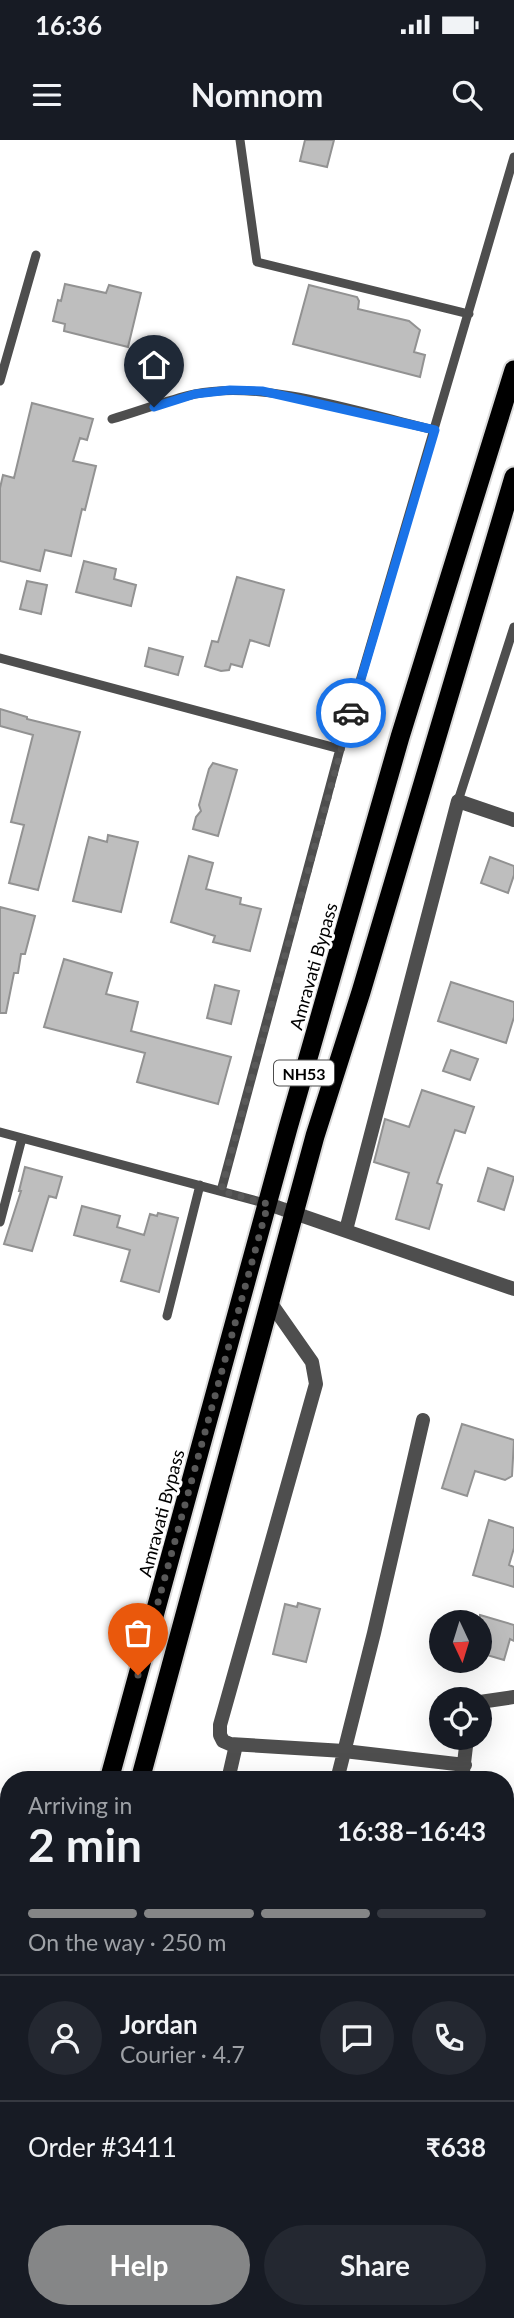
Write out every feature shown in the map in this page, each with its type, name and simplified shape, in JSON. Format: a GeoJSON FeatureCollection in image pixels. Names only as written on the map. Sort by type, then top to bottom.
{"type":"FeatureCollection","features":[{"type":"Feature","properties":{"kind":"highway","name":"Amravati Bypass"},"geometry":{"type":"LineString","coordinates":[[111,1771],[400,737],[514,370]]}},
{"type":"Feature","properties":{"kind":"highway","name":"NH53"},"geometry":{"type":"LineString","coordinates":[[142,1771],[315,1136],[361,992],[514,477]]}},
{"type":"Feature","properties":{"kind":"street"},"geometry":{"type":"LineString","coordinates":[[346,1230],[458,801],[514,820]]}},
{"type":"Feature","properties":{"kind":"street"},"geometry":{"type":"LineString","coordinates":[[268,1204],[514,1289]]}},
{"type":"Feature","properties":{"kind":"street"},"geometry":{"type":"LineString","coordinates":[[270,1302],[312,1362],[316,1384],[220,1725],[220,1735],[223,1741],[236,1745],[344,1751],[458,1771]]}},
{"type":"Feature","properties":{"kind":"street"},"geometry":{"type":"LineString","coordinates":[[339,1771],[423,1420]]}},
{"type":"Feature","properties":{"kind":"street"},"geometry":{"type":"LineString","coordinates":[[492,1700],[514,1697]]}},
{"type":"Feature","properties":{"kind":"street"},"geometry":{"type":"LineString","coordinates":[[230,1771],[236,1745]]}},
{"type":"Feature","properties":{"kind":"street"},"geometry":{"type":"LineString","coordinates":[[464,1771],[466,1750]]}},
{"type":"Feature","properties":{"kind":"lane"},"geometry":{"type":"LineString","coordinates":[[240,140],[257,262],[469,314]]}},
{"type":"Feature","properties":{"kind":"lane"},"geometry":{"type":"LineString","coordinates":[[221,1191],[340,749],[514,156]]}},
{"type":"Feature","properties":{"kind":"lane"},"geometry":{"type":"LineString","coordinates":[[0,381],[36,255]]}},
{"type":"Feature","properties":{"kind":"lane"},"geometry":{"type":"LineString","coordinates":[[112,419],[195,394],[230,390],[262,391],[435,430]]}},
{"type":"Feature","properties":{"kind":"lane"},"geometry":{"type":"LineString","coordinates":[[458,801],[514,627]]}},
{"type":"Feature","properties":{"kind":"lane"},"geometry":{"type":"LineString","coordinates":[[0,658],[340,749]]}},
{"type":"Feature","properties":{"kind":"lane"},"geometry":{"type":"LineString","coordinates":[[0,1132],[268,1204]]}},
{"type":"Feature","properties":{"kind":"lane"},"geometry":{"type":"LineString","coordinates":[[0,1222],[22,1138]]}},
{"type":"Feature","properties":{"kind":"lane"},"geometry":{"type":"LineString","coordinates":[[167,1316],[200,1185]]}},
{"type":"Feature","properties":{"kind":"building"},"geometry":{"type":"Polygon","coordinates":[[[305,140],[334,140],[327,167],[300,161],[305,140]]]}},
{"type":"Feature","properties":{"kind":"building"},"geometry":{"type":"Polygon","coordinates":[[[65,284],[106,293],[109,285],[141,293],[128,347],[64,331],[65,324],[53,321],[65,284]]]}},
{"type":"Feature","properties":{"kind":"building"},"geometry":{"type":"Polygon","coordinates":[[[309,285],[357,297],[358,309],[409,321],[420,330],[414,352],[425,355],[420,377],[293,344],[309,285]]]}},
{"type":"Feature","properties":{"kind":"building"},"geometry":{"type":"Polygon","coordinates":[[[32,403],[93,419],[87,440],[80,438],[73,461],[96,466],[71,556],[45,550],[40,571],[0,561],[0,488],[3,475],[14,478],[32,403]]]}},
{"type":"Feature","properties":{"kind":"building"},"geometry":{"type":"Polygon","coordinates":[[[84,561],[116,569],[114,579],[136,585],[131,606],[76,592],[84,561]]]}},
{"type":"Feature","properties":{"kind":"building"},"geometry":{"type":"Polygon","coordinates":[[[237,577],[284,590],[269,646],[250,640],[242,667],[231,664],[229,670],[221,671],[205,666],[212,641],[218,642],[237,577]]]}},
{"type":"Feature","properties":{"kind":"building"},"geometry":{"type":"Polygon","coordinates":[[[27,581],[47,585],[41,614],[20,609],[27,581]]]}},
{"type":"Feature","properties":{"kind":"building"},"geometry":{"type":"Polygon","coordinates":[[[149,648],[183,657],[178,675],[145,666],[149,648]]]}},
{"type":"Feature","properties":{"kind":"building"},"geometry":{"type":"Polygon","coordinates":[[[0,709],[27,719],[80,732],[38,890],[9,883],[24,825],[11,822],[33,735],[0,726],[0,709]]]}},
{"type":"Feature","properties":{"kind":"building"},"geometry":{"type":"Polygon","coordinates":[[[213,763],[237,770],[218,836],[193,829],[196,817],[201,811],[199,805],[213,763]]]}},
{"type":"Feature","properties":{"kind":"building"},"geometry":{"type":"Polygon","coordinates":[[[108,835],[138,842],[121,912],[73,901],[89,837],[107,842],[108,835]]]}},
{"type":"Feature","properties":{"kind":"building"},"geometry":{"type":"Polygon","coordinates":[[[189,856],[213,863],[206,889],[241,898],[240,904],[261,909],[250,951],[213,942],[215,936],[171,922],[189,856]]]}},
{"type":"Feature","properties":{"kind":"building"},"geometry":{"type":"Polygon","coordinates":[[[490,857],[514,866],[508,893],[481,883],[490,857]]]}},
{"type":"Feature","properties":{"kind":"building"},"geometry":{"type":"Polygon","coordinates":[[[0,907],[35,916],[25,954],[21,954],[18,973],[14,973],[6,1013],[0,1013],[0,907]]]}},
{"type":"Feature","properties":{"kind":"building"},"geometry":{"type":"Polygon","coordinates":[[[64,959],[112,973],[106,994],[138,1002],[131,1031],[231,1057],[218,1104],[137,1082],[145,1053],[44,1027],[64,959]]]}},
{"type":"Feature","properties":{"kind":"building"},"geometry":{"type":"Polygon","coordinates":[[[451,982],[514,1002],[514,1017],[506,1043],[438,1021],[451,982]]]}},
{"type":"Feature","properties":{"kind":"building"},"geometry":{"type":"Polygon","coordinates":[[[215,985],[239,991],[231,1024],[207,1018],[215,985]]]}},
{"type":"Feature","properties":{"kind":"building"},"geometry":{"type":"Polygon","coordinates":[[[451,1050],[478,1059],[470,1080],[443,1071],[451,1050]]]}},
{"type":"Feature","properties":{"kind":"building"},"geometry":{"type":"Polygon","coordinates":[[[422,1090],[474,1107],[465,1133],[455,1130],[437,1183],[442,1185],[429,1229],[396,1219],[409,1173],[374,1162],[385,1119],[409,1127],[422,1090]]]}},
{"type":"Feature","properties":{"kind":"building"},"geometry":{"type":"Polygon","coordinates":[[[25,1167],[62,1177],[56,1198],[49,1196],[32,1251],[4,1244],[21,1191],[25,1167]]]}},
{"type":"Feature","properties":{"kind":"building"},"geometry":{"type":"Polygon","coordinates":[[[488,1168],[514,1177],[504,1210],[478,1201],[488,1168]]]}},
{"type":"Feature","properties":{"kind":"building"},"geometry":{"type":"Polygon","coordinates":[[[82,1206],[120,1216],[117,1227],[144,1235],[150,1214],[157,1216],[158,1213],[178,1218],[159,1292],[121,1281],[130,1250],[74,1235],[82,1206]]]}},
{"type":"Feature","properties":{"kind":"building"},"geometry":{"type":"Polygon","coordinates":[[[462,1424],[514,1440],[512,1476],[505,1480],[475,1471],[467,1496],[442,1488],[462,1424]]]}},
{"type":"Feature","properties":{"kind":"building"},"geometry":{"type":"Polygon","coordinates":[[[489,1520],[514,1528],[514,1548],[509,1565],[514,1567],[514,1587],[473,1575],[489,1520]]]}},
{"type":"Feature","properties":{"kind":"building"},"geometry":{"type":"Polygon","coordinates":[[[298,1603],[320,1609],[306,1662],[273,1654],[285,1604],[297,1607],[298,1603]]]}},
{"type":"Feature","properties":{"kind":"building"},"geometry":{"type":"Polygon","coordinates":[[[492,1619],[514,1625],[514,1641],[510,1639],[504,1660],[492,1656],[492,1619]]]}},
{"type":"Feature","properties":{"kind":"way so far"},"geometry":{"type":"LineString","coordinates":[[138,1675],[268,1204],[221,1191],[351,713]]}},
{"type":"Feature","properties":{"kind":"route"},"geometry":{"type":"LineString","coordinates":[[154,407],[195,394],[230,390],[262,391],[435,430],[351,713]]}}]}
